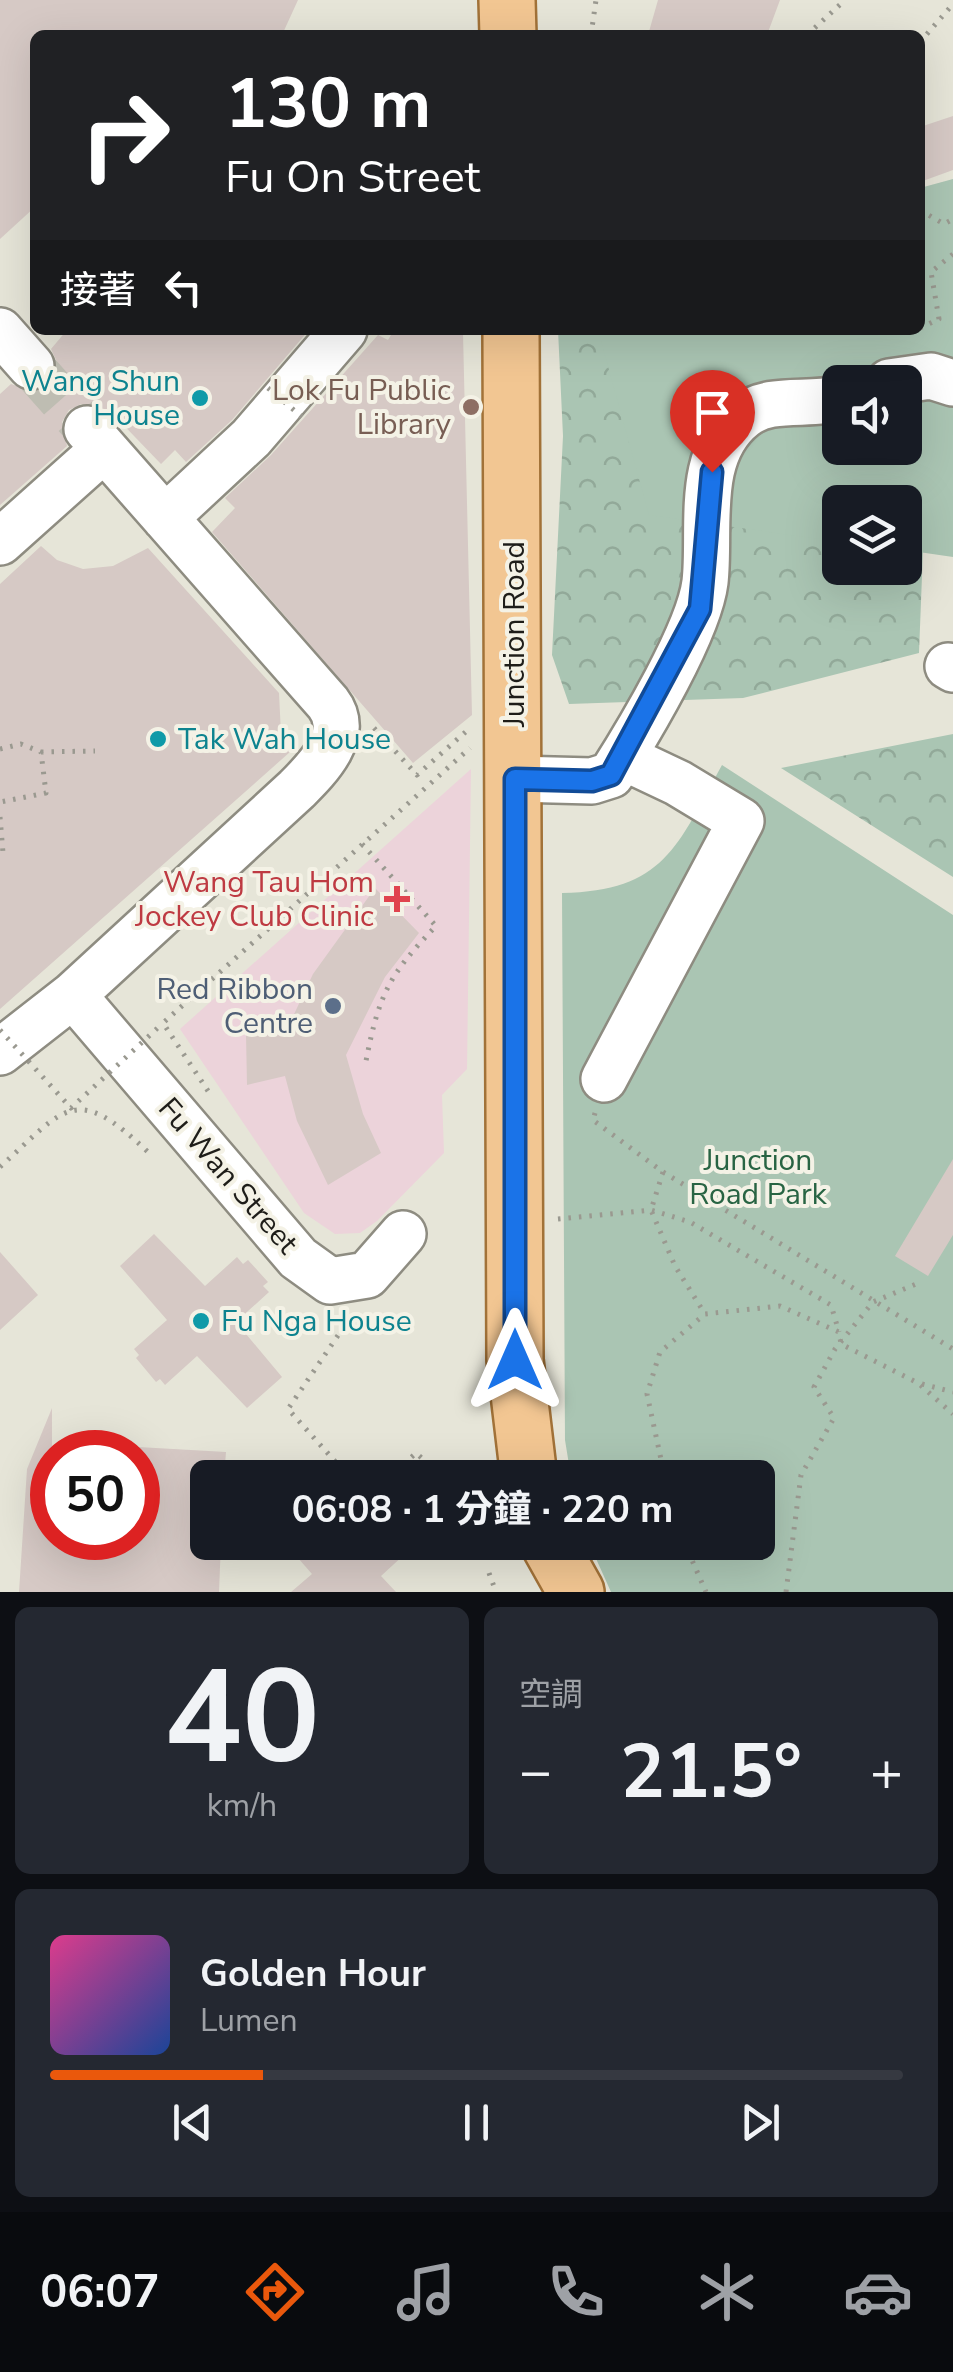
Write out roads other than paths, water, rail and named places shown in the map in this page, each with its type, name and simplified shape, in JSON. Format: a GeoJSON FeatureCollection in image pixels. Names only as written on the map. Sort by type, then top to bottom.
{"type":"FeatureCollection","features":[{"type":"Feature","properties":{"kind":"main road"},"geometry":{"type":"LineString","coordinates":[[508,0],[508,30]]}},
{"type":"Feature","properties":{"kind":"main road","name":"Junction Road"},"geometry":{"type":"LineString","coordinates":[[511,335],[515,1360],[527,1460]]}},
{"type":"Feature","properties":{"kind":"main road"},"geometry":{"type":"LineString","coordinates":[[540,1560],[541,1592]]}},
{"type":"Feature","properties":{"kind":"main road"},"geometry":{"type":"LineString","coordinates":[[558,1560],[576,1592]]}},
{"type":"Feature","properties":{"kind":"street"},"geometry":{"type":"LineString","coordinates":[[0,330],[31,366]]}},
{"type":"Feature","properties":{"kind":"street"},"geometry":{"type":"LineString","coordinates":[[165,518],[251,438],[340,335]]}},
{"type":"Feature","properties":{"kind":"street"},"geometry":{"type":"LineString","coordinates":[[922,377],[953,383]]}},
{"type":"Feature","properties":{"kind":"street"},"geometry":{"type":"LineString","coordinates":[[515,779],[592,781],[611,775],[700,609],[708,489],[729,431],[746,413],[766,404],[822,401]]}},
{"type":"Feature","properties":{"kind":"street"},"geometry":{"type":"LineString","coordinates":[[0,542],[95,439],[345,706],[320,766],[73,995],[0,1052]]}},
{"type":"Feature","properties":{"kind":"street"},"geometry":{"type":"LineString","coordinates":[[604,1079],[742,821],[678,782],[622,757]]}},
{"type":"Feature","properties":{"kind":"street","name":"Fu Wan Street"},"geometry":{"type":"LineString","coordinates":[[73,995],[298,1258],[330,1281],[367,1275],[403,1234]]}},
{"type":"Feature","properties":{"kind":"tunnel"},"geometry":{"type":"LineString","coordinates":[[31,366],[87,429]]}},
{"type":"Feature","properties":{"kind":"place","name":"Wang Shun House"},"geometry":{"type":"Point","coordinates":[200,398]}},
{"type":"Feature","properties":{"kind":"place","name":"Lok Fu Public Library"},"geometry":{"type":"Point","coordinates":[471,407]}},
{"type":"Feature","properties":{"kind":"place","name":"Tak Wah House"},"geometry":{"type":"Point","coordinates":[158,739]}},
{"type":"Feature","properties":{"kind":"place","name":"Wang Tau Hom Jockey Club Clinic"},"geometry":{"type":"Point","coordinates":[397,899]}},
{"type":"Feature","properties":{"kind":"place","name":"Red Ribbon Centre"},"geometry":{"type":"Point","coordinates":[333,1006]}},
{"type":"Feature","properties":{"kind":"place","name":"Fu Nga House"},"geometry":{"type":"Point","coordinates":[201,1321]}},
{"type":"Feature","properties":{"kind":"park label","name":"Junction Road Park"},"geometry":{"type":"Point","coordinates":[758,1177]}}]}
